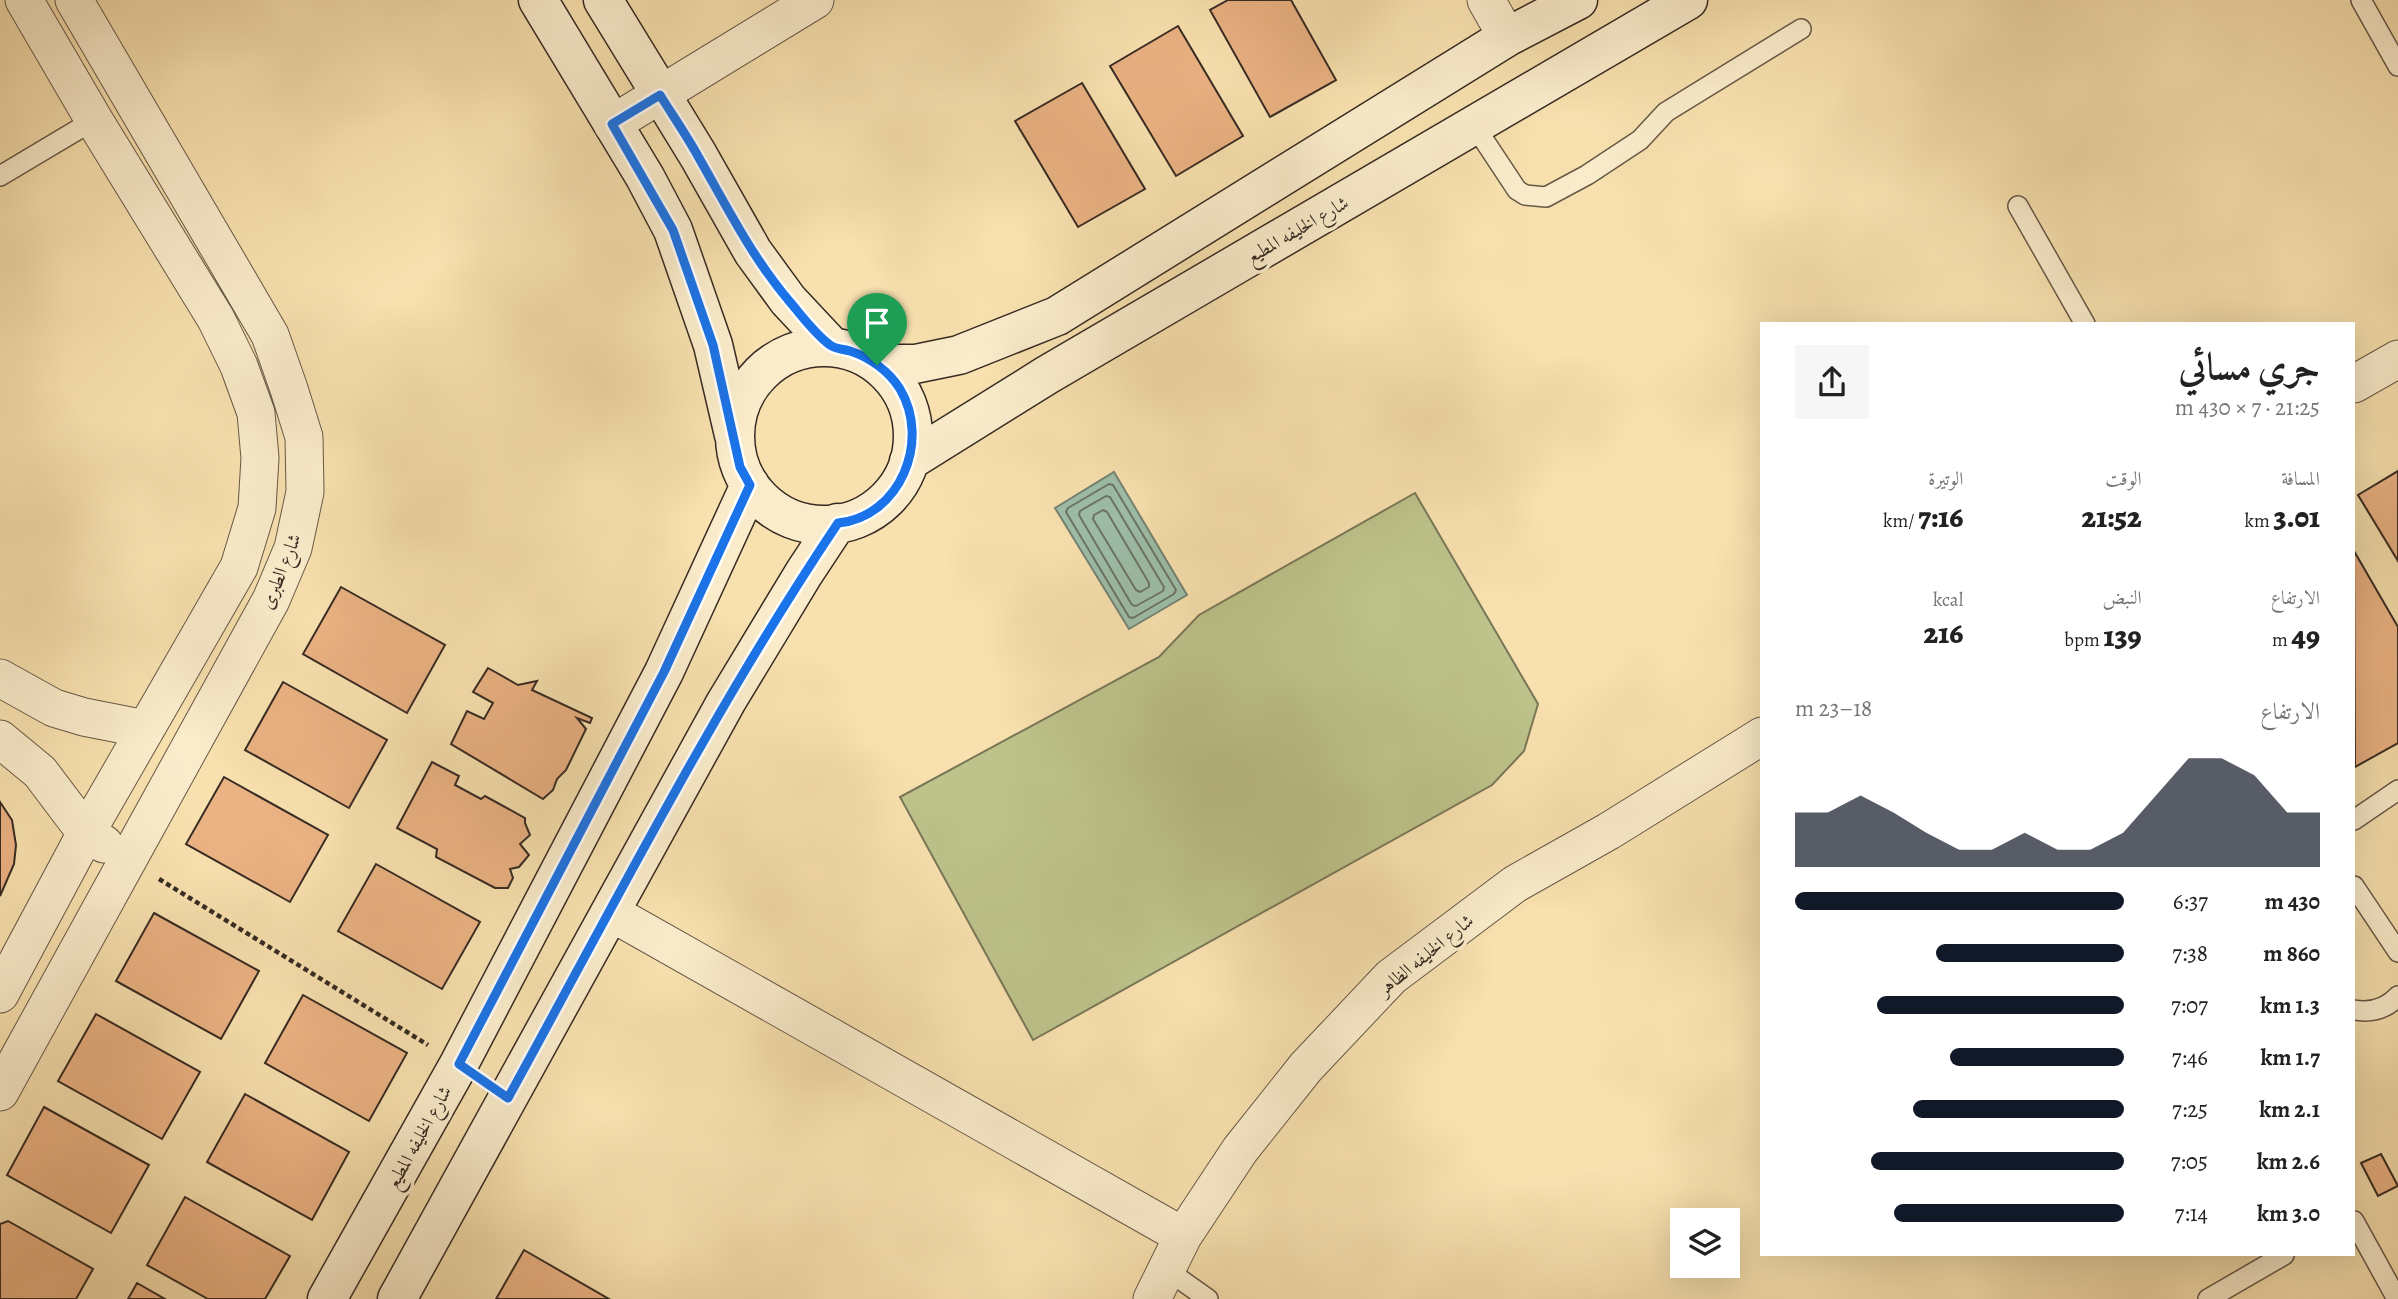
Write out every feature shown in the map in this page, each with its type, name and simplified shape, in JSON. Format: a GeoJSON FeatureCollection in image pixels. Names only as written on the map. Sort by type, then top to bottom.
{"type":"FeatureCollection","features":[{"type":"Feature","properties":{"kind":"street","name":"شارع الطبرى"},"geometry":{"type":"LineString","coordinates":[[0,994],[86,833],[239,567],[257,508],[260,458],[256,413],[239,366],[216,319],[24,0]]}},
{"type":"Feature","properties":{"kind":"street","name":"شارع الطبرى"},"geometry":{"type":"LineString","coordinates":[[0,1092],[271,600],[293,548],[305,492],[304,437],[270,335],[74,0]]}},
{"type":"Feature","properties":{"kind":"street"},"geometry":{"type":"LineString","coordinates":[[538,0],[673,230],[713,345],[740,467],[757,496],[784,517],[817,526],[851,522],[873,511],[891,495],[905,475],[912,452],[912,419],[900,388],[877,365],[863,356],[832,347],[802,350],[775,361],[753,381],[739,407],[734,435]]}},
{"type":"Feature","properties":{"kind":"street"},"geometry":{"type":"LineString","coordinates":[[603,0],[753,251],[788,300],[832,347]]}},
{"type":"Feature","properties":{"kind":"street"},"geometry":{"type":"LineString","coordinates":[[612,124],[815,0]]}},
{"type":"Feature","properties":{"kind":"street"},"geometry":{"type":"LineString","coordinates":[[1486,0],[1507,37]]}},
{"type":"Feature","properties":{"kind":"street","name":"شارع الخليفه المطيع"},"geometry":{"type":"LineString","coordinates":[[909,461],[1017,393],[1688,0]]}},
{"type":"Feature","properties":{"kind":"street"},"geometry":{"type":"LineString","coordinates":[[877,365],[915,364],[959,355],[1057,316],[1507,37],[1571,2]]}},
{"type":"Feature","properties":{"kind":"street"},"geometry":{"type":"LineString","coordinates":[[2355,383],[2398,359]]}},
{"type":"Feature","properties":{"kind":"street","name":"شارع الخليفه المطيع"},"geometry":{"type":"LineString","coordinates":[[327,1299],[459,1064],[664,672],[750,485]]}},
{"type":"Feature","properties":{"kind":"street"},"geometry":{"type":"LineString","coordinates":[[397,1299],[726,702],[804,573],[838,523]]}},
{"type":"Feature","properties":{"kind":"street"},"geometry":{"type":"LineString","coordinates":[[0,678],[54,708],[145,729]]}},
{"type":"Feature","properties":{"kind":"street","name":"شارع الخليفه الظاهر"},"geometry":{"type":"LineString","coordinates":[[1159,1285],[1183,1236],[1240,1150],[1306,1067],[1391,977],[1515,884],[1609,831],[1760,737]]}},
{"type":"Feature","properties":{"kind":"street"},"geometry":{"type":"LineString","coordinates":[[0,738],[40,772],[86,833],[128,860]]}},
{"type":"Feature","properties":{"kind":"street"},"geometry":{"type":"LineString","coordinates":[[610,912],[1183,1236]]}},
{"type":"Feature","properties":{"kind":"lane"},"geometry":{"type":"LineString","coordinates":[[2361,0],[2398,65]]}},
{"type":"Feature","properties":{"kind":"lane"},"geometry":{"type":"LineString","coordinates":[[1474,125],[1517,190],[1525,195],[1546,197],[1587,175],[1640,140],[1665,111],[1801,29]]}},
{"type":"Feature","properties":{"kind":"lane"},"geometry":{"type":"LineString","coordinates":[[0,176],[94,120]]}},
{"type":"Feature","properties":{"kind":"lane"},"geometry":{"type":"LineString","coordinates":[[2018,206],[2084,322]]}},
{"type":"Feature","properties":{"kind":"lane"},"geometry":{"type":"LineString","coordinates":[[2355,819],[2398,790]]}},
{"type":"Feature","properties":{"kind":"lane"},"geometry":{"type":"LineString","coordinates":[[2355,888],[2398,952]]}},
{"type":"Feature","properties":{"kind":"lane"},"geometry":{"type":"LineString","coordinates":[[2355,1010],[2367,1012],[2390,1004],[2398,996]]}},
{"type":"Feature","properties":{"kind":"lane"},"geometry":{"type":"LineString","coordinates":[[2355,1223],[2397,1299]]}},
{"type":"Feature","properties":{"kind":"lane"},"geometry":{"type":"LineString","coordinates":[[2208,1299],[2282,1256]]}},
{"type":"Feature","properties":{"kind":"lane"},"geometry":{"type":"LineString","coordinates":[[1159,1285],[1208,1299]]}},
{"type":"Feature","properties":{"kind":"path"},"geometry":{"type":"LineString","coordinates":[[128,860],[459,1064]]}},
{"type":"Feature","properties":{"kind":"green space"},"geometry":{"type":"Polygon","coordinates":[[[1415,493],[1538,704],[1524,751],[1492,785],[1033,1040],[900,797],[1159,657],[1199,615],[1415,493]]]}},
{"type":"Feature","properties":{"kind":"water"},"geometry":{"type":"Polygon","coordinates":[[[1114,472],[1187,595],[1129,629],[1055,508],[1114,472]]]}},
{"type":"Feature","properties":{"kind":"building"},"geometry":{"type":"Polygon","coordinates":[[[1228,0],[1291,0],[1336,80],[1270,117],[1210,10],[1228,0]]]}},
{"type":"Feature","properties":{"kind":"building"},"geometry":{"type":"Polygon","coordinates":[[[1178,26],[1243,136],[1176,176],[1110,66],[1178,26]]]}},
{"type":"Feature","properties":{"kind":"building"},"geometry":{"type":"Polygon","coordinates":[[[1082,83],[1145,189],[1078,227],[1015,121],[1082,83]]]}},
{"type":"Feature","properties":{"kind":"building"},"geometry":{"type":"Polygon","coordinates":[[[2398,471],[2398,561],[2358,495],[2398,471]]]}},
{"type":"Feature","properties":{"kind":"building"},"geometry":{"type":"Polygon","coordinates":[[[2355,553],[2398,627],[2398,743],[2355,767],[2355,553]]]}},
{"type":"Feature","properties":{"kind":"building"},"geometry":{"type":"Polygon","coordinates":[[[341,587],[445,645],[407,713],[303,654],[341,587]]]}},
{"type":"Feature","properties":{"kind":"building"},"geometry":{"type":"Polygon","coordinates":[[[488,668],[518,685],[537,681],[532,690],[592,718],[590,723],[577,718],[586,729],[566,770],[557,779],[553,790],[543,799],[451,744],[467,711],[484,719],[493,703],[473,692],[488,668]]]}},
{"type":"Feature","properties":{"kind":"building"},"geometry":{"type":"Polygon","coordinates":[[[283,682],[387,740],[349,808],[245,750],[283,682]]]}},
{"type":"Feature","properties":{"kind":"building"},"geometry":{"type":"Polygon","coordinates":[[[432,762],[459,776],[455,785],[481,799],[485,796],[525,818],[530,835],[520,844],[529,855],[519,867],[510,869],[513,878],[508,888],[495,888],[436,857],[437,849],[397,828],[432,762]]]}},
{"type":"Feature","properties":{"kind":"building"},"geometry":{"type":"Polygon","coordinates":[[[224,777],[328,835],[290,902],[186,844],[224,777]]]}},
{"type":"Feature","properties":{"kind":"building"},"geometry":{"type":"Polygon","coordinates":[[[0,802],[12,820],[16,845],[14,864],[0,896],[0,802]]]}},
{"type":"Feature","properties":{"kind":"building"},"geometry":{"type":"Polygon","coordinates":[[[376,864],[480,922],[442,989],[338,931],[376,864]]]}},
{"type":"Feature","properties":{"kind":"building"},"geometry":{"type":"Polygon","coordinates":[[[154,913],[259,971],[221,1039],[116,981],[154,913]]]}},
{"type":"Feature","properties":{"kind":"building"},"geometry":{"type":"Polygon","coordinates":[[[303,995],[407,1053],[369,1121],[265,1063],[303,995]]]}},
{"type":"Feature","properties":{"kind":"building"},"geometry":{"type":"Polygon","coordinates":[[[96,1014],[200,1072],[162,1139],[58,1081],[96,1014]]]}},
{"type":"Feature","properties":{"kind":"building"},"geometry":{"type":"Polygon","coordinates":[[[245,1094],[349,1152],[312,1220],[207,1162],[245,1094]]]}},
{"type":"Feature","properties":{"kind":"building"},"geometry":{"type":"Polygon","coordinates":[[[44,1107],[149,1165],[111,1233],[7,1175],[44,1107]]]}},
{"type":"Feature","properties":{"kind":"building"},"geometry":{"type":"Polygon","coordinates":[[[2381,1154],[2398,1186],[2378,1196],[2361,1163],[2381,1154]]]}},
{"type":"Feature","properties":{"kind":"building"},"geometry":{"type":"Polygon","coordinates":[[[185,1197],[290,1256],[265,1299],[208,1299],[147,1265],[185,1197]]]}},
{"type":"Feature","properties":{"kind":"building"},"geometry":{"type":"Polygon","coordinates":[[[8,1221],[93,1269],[76,1299],[0,1299],[0,1224],[8,1221]]]}},
{"type":"Feature","properties":{"kind":"building"},"geometry":{"type":"Polygon","coordinates":[[[524,1250],[609,1299],[496,1299],[524,1250]]]}},
{"type":"Feature","properties":{"kind":"building"},"geometry":{"type":"Polygon","coordinates":[[[137,1283],[165,1299],[128,1299],[137,1283]]]}},
{"type":"Feature","properties":{"kind":"route"},"geometry":{"type":"LineString","coordinates":[[660,95],[753,251],[788,300],[832,347],[863,356],[877,365],[900,388],[912,419],[912,452],[905,475],[891,495],[873,511],[851,522],[838,523],[804,573],[726,702],[508,1098],[459,1064],[664,672],[750,485],[740,467],[713,345],[673,230],[645,177],[612,124],[660,95]]}}]}
